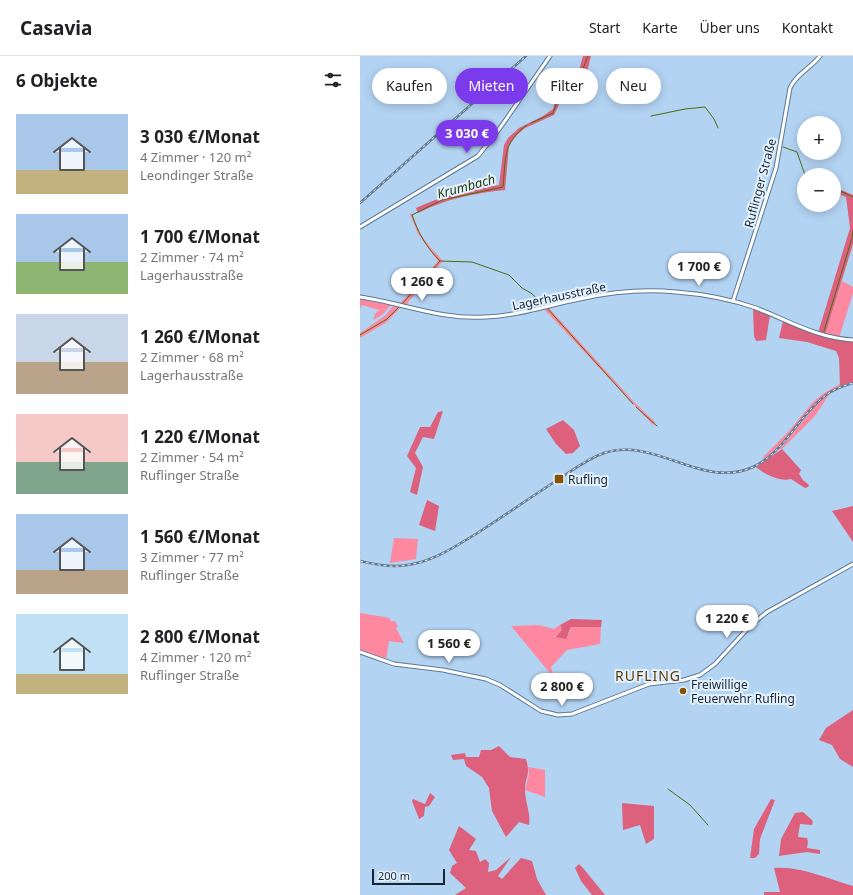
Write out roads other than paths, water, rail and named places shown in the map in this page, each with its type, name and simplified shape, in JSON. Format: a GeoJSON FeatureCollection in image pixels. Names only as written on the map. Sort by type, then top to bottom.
{"type":"FeatureCollection","features":[{"type":"Feature","properties":{"kind":"street"},"geometry":{"type":"LineString","coordinates":[[360,227],[478,156],[500,128],[550,56]]}},
{"type":"Feature","properties":{"kind":"street","name":"Ruflinger Straße"},"geometry":{"type":"LineString","coordinates":[[733,301],[776,168],[790,88],[796,78],[810,67],[820,56]]}},
{"type":"Feature","properties":{"kind":"street","name":"Lagerhausstraße"},"geometry":{"type":"LineString","coordinates":[[360,297],[443,314],[470,317],[511,315],[596,295],[648,291],[697,294],[733,301],[818,334],[853,340]]}},
{"type":"Feature","properties":{"kind":"street"},"geometry":{"type":"LineString","coordinates":[[360,652],[394,664],[443,670],[486,679],[500,685],[541,711],[558,715],[572,714],[649,684],[684,680],[700,675],[715,664],[751,625],[767,612],[853,564]]}},
{"type":"Feature","properties":{"kind":"waterway","name":"Krumbach"},"geometry":{"type":"LineString","coordinates":[[531,123],[553,113],[561,91],[581,74],[588,56]]}},
{"type":"Feature","properties":{"kind":"waterway"},"geometry":{"type":"LineString","coordinates":[[651,116],[685,109],[705,107],[714,119],[718,128]]}},
{"type":"Feature","properties":{"kind":"waterway","name":"Krumbach"},"geometry":{"type":"LineString","coordinates":[[402,304],[440,261],[423,240],[412,215],[442,200],[503,187],[505,160],[509,145],[513,138],[527,125]]}},
{"type":"Feature","properties":{"kind":"waterway"},"geometry":{"type":"LineString","coordinates":[[783,147],[797,152],[803,168]]}},
{"type":"Feature","properties":{"kind":"waterway"},"geometry":{"type":"LineString","coordinates":[[841,191],[853,197]]}},
{"type":"Feature","properties":{"kind":"waterway"},"geometry":{"type":"LineString","coordinates":[[824,331],[852,238],[853,230]]}},
{"type":"Feature","properties":{"kind":"waterway"},"geometry":{"type":"LineString","coordinates":[[440,261],[472,262],[509,275],[522,288],[531,293],[545,306]]}},
{"type":"Feature","properties":{"kind":"waterway","name":"Krumbach"},"geometry":{"type":"LineString","coordinates":[[360,335],[387,319],[400,306]]}},
{"type":"Feature","properties":{"kind":"waterway"},"geometry":{"type":"LineString","coordinates":[[547,308],[633,404]]}},
{"type":"Feature","properties":{"kind":"waterway"},"geometry":{"type":"LineString","coordinates":[[636,407],[657,426]]}},
{"type":"Feature","properties":{"kind":"waterway"},"geometry":{"type":"LineString","coordinates":[[668,789],[690,805],[708,825]]}},
{"type":"Feature","properties":{"kind":"railway"},"geometry":{"type":"LineString","coordinates":[[360,203],[526,56]]}},
{"type":"Feature","properties":{"kind":"railway"},"geometry":{"type":"LineString","coordinates":[[360,561],[378,565],[396,566],[417,563],[435,557],[476,534],[580,465],[604,453],[623,450],[642,451],[715,472],[734,472],[753,467],[774,452],[807,413],[826,395],[832,391],[853,383]]}},
{"type":"Feature","properties":{"kind":"place","name":"Rufling"},"geometry":{"type":"Point","coordinates":[559,479]}},
{"type":"Feature","properties":{"kind":"place","name":"Freiwillige Feuerwehr Rufling"},"geometry":{"type":"Point","coordinates":[683,691]}},
{"type":"Feature","properties":{"kind":"district","name":"RUFLING"},"geometry":{"type":"Point","coordinates":[648,675]}}]}
